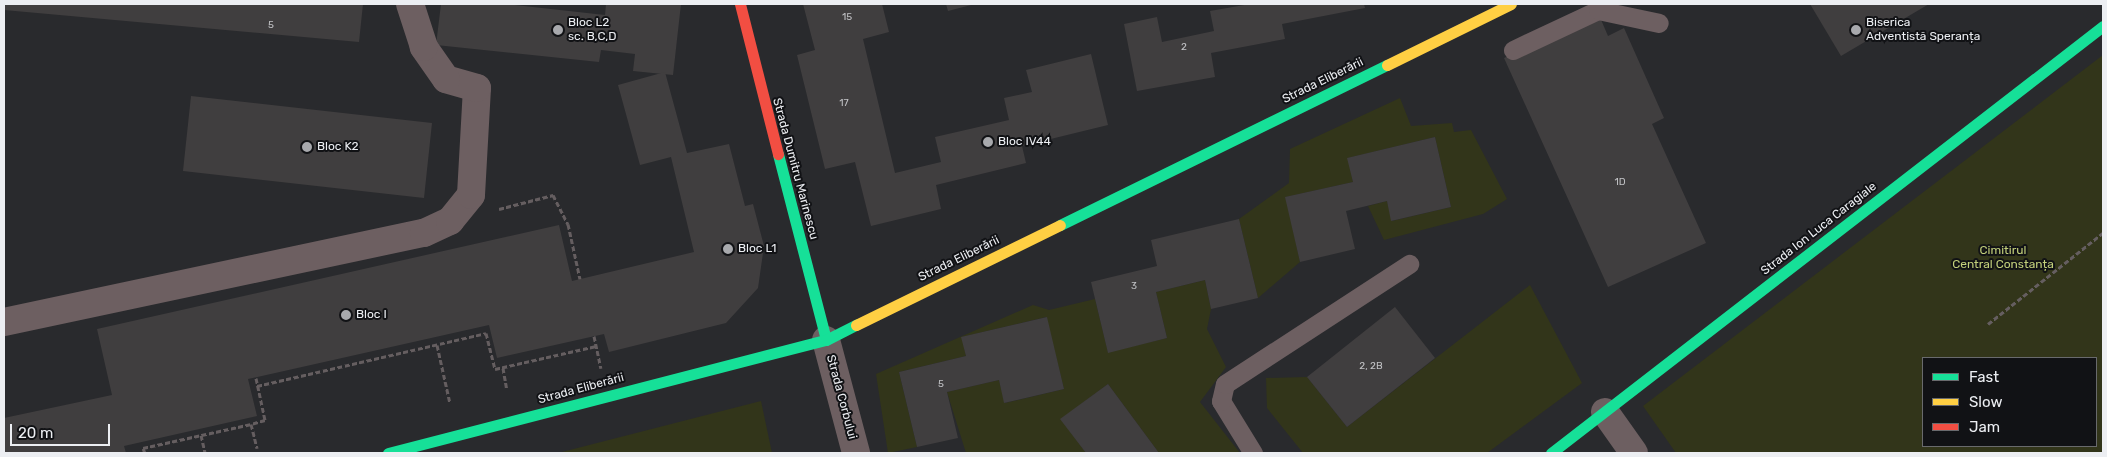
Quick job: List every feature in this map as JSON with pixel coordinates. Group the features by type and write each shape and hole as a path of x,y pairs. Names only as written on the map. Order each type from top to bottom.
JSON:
{"street":[{"path":"4,322 424,233 450,221 471,195 477,88 446,78 424,47 410,4"},
{"name":"Strada Dumitru Marinescu","path":"740,4 826,340"},
{"name":"Strada Eliberării","path":"388,453 826,340 1511,4"},
{"name":"Strada Ion Luca Caragiale","path":"1551,453 2103,26"},
{"name":"Strada Corbului","path":"826,340 856,453"},
{"path":"1605,412 1634,453"}],"lane":[{"path":"1513,50 1598,10 1659,23"},
{"path":"1253,453 1220,401 1225,384 1409,264"}],"path":[{"path":"450,221 554,195 568,224 580,279"},
{"path":"1988,324 2103,233"},
{"path":"258,386 486,333 495,370 596,346"},
{"path":"594,336 601,368"},
{"path":"437,345 450,403"},
{"path":"502,368 507,390"},
{"path":"145,453 143,448 265,420 256,378"},
{"path":"251,424 257,448"},
{"path":"201,435 206,453"}],"green space":[{"name":"Cimitirul Central Constanța","path":"2103,55 2103,453 1676,453 1643,406"},
{"path":"1400,98 1411,126 1452,123 1454,132 1471,130 1507,199 1483,214 1384,240 1368,206 1387,201 1392,221 1451,207 1435,137 1348,158 1353,182 1286,197 1300,262 1258,298 1239,219 1289,183 1290,149"},
{"path":"1205,280 1211,309 1207,329 1226,367 1200,402 1240,453 1159,453 1108,384 1061,419 1086,453 966,453 947,392 999,380 1005,403 1064,389 1046,317 962,337 966,356 899,372 917,447 888,453 876,374 1033,305 1049,310 1095,299 1108,352 1167,338 1156,292"},
{"path":"1530,285 1582,383 1487,453 1303,453 1267,408 1266,378 1307,377 1347,427"},
{"path":"761,401 772,453 558,453"}],"building":[{"path":"4,4 363,4 359,42 4,10"},
{"name":"Bloc L2 sc. B,C,D","path":"441,4 505,4 605,15 606,4 681,4 673,75 633,71 635,54 601,50 599,62 436,45"},
{"path":"803,4 882,4 889,32 863,39 895,173 941,162 935,137 1009,120 1004,98 1032,92 1026,70 1091,54 1108,125 1022,146 1026,163 936,185 941,209 871,226 855,162 825,169 797,55 815,50"},
{"path":"946,4 975,4 948,11"},
{"path":"1250,4 1364,4 1365,8 1282,24 1285,39 1211,53 1215,77 1137,91 1124,24 1157,17 1162,42 1214,31 1210,11"},
{"name":"Biserica Adventistă Speranța","path":"1810,4 1929,4 1841,56"},
{"path":"1599,15 1608,36 1624,28 1664,118 1652,124 1706,243 1608,287 1504,58"},
{"path":"665,72 687,153 729,144 745,206 753,204 764,246 758,288 726,323 609,352 604,334 497,358 489,325 248,379 257,416 124,446 126,453 4,453 4,418 112,395 97,329 559,225 572,281 694,252 671,157 640,165 618,85"},
{"name":"Bloc K2","path":"191,96 432,123 424,198 183,171"},
{"path":"1435,137 1451,207 1391,221 1387,201 1346,211 1355,249 1300,262 1285,197 1353,182 1347,158"},
{"path":"1239,219 1258,298 1211,309 1205,280 1156,292 1167,338 1108,353 1091,282 1157,266 1151,240"},
{"path":"1395,307 1435,358 1347,427 1307,377"},
{"path":"1047,317 1064,389 1004,403 999,380 947,392 958,438 917,447 899,372 966,356 961,337"},
{"path":"1108,384 1159,453 1086,453 1060,419"}],"traffic: fast":[{"path":"1551,453 2103,26"},
{"path":"1060,225 1387,65"},
{"path":"778,154 826,340"},
{"path":"388,453 826,340 856,325"}],"traffic: slow":[{"path":"1387,65 1511,4"},
{"path":"856,325 1060,225"}],"traffic: jam":[{"path":"740,4 778,154"}],"place":[{"name":"Bloc L2 sc. B,C,D","path":"558,30"},
{"name":"Biserica Adventistă Speranța","path":"1856,30"},
{"name":"Bloc IV44","path":"988,142"},
{"name":"Bloc K2","path":"307,147"},
{"name":"Bloc L1","path":"728,249"},
{"name":"Bloc I","path":"346,315"}]}
